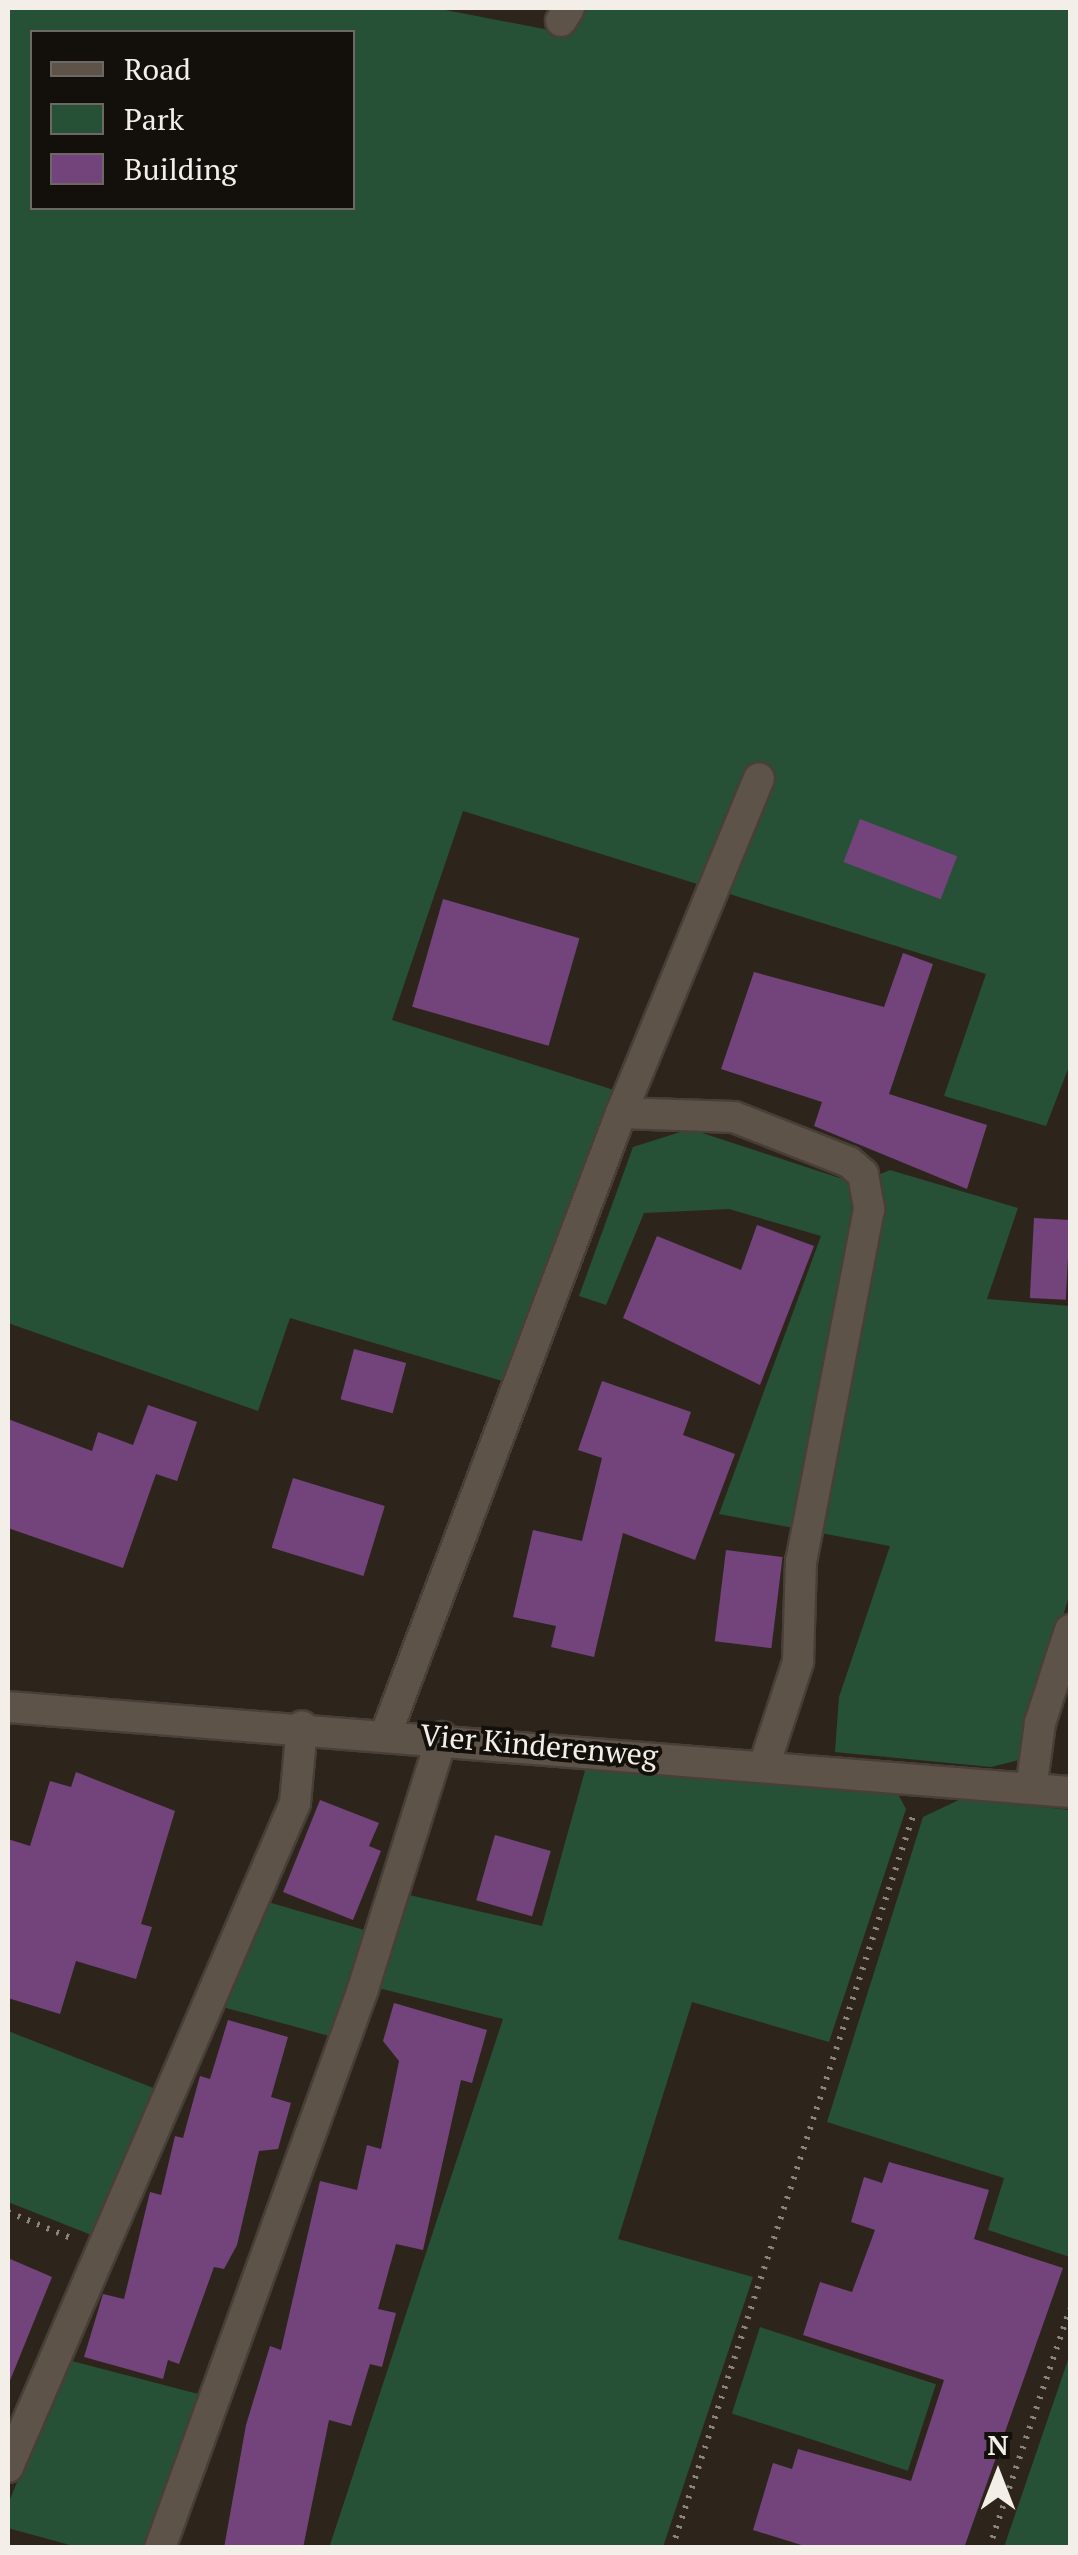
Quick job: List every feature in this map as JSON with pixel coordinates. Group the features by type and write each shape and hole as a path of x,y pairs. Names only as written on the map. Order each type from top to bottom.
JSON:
{"street":[{"path":"387,1730 621,1112 759,778"},
{"path":"621,1112 734,1118 779,1131 849,1162 867,1194 869,1236 801,1562 798,1662 764,1766"},
{"path":"1031,1788 1070,1630"},
{"name":"Vier Kinderenweg","path":"8,1707 387,1730 1070,1792"},
{"path":"8,2468 295,1803 302,1726"},
{"path":"160,2548 389,1915 442,1737"}],"path":[{"path":"672,2548 906,1852 921,1780"},
{"path":"8,2212 100,2249"},
{"path":"989,2548 1070,2309"}],"green space":[{"path":"8,8 435,8 565,33 580,8 1070,8 1070,1064 1046,1126 944,1096 986,974 463,811 392,1020 614,1090 509,1383 290,1318 258,1411 8,1323"},
{"path":"690,1129 858,1184 890,1170 1018,1208 987,1299 1070,1306 1070,1593 1019,1760 991,1767 835,1752 839,1697 890,1546 719,1514 821,1236 729,1209 644,1213 606,1305 579,1296 633,1147"},
{"path":"586,1767 898,1794 906,1809 829,2042 692,2002 618,2239 753,2277 663,2547 329,2548 503,2019 374,1987 405,1894 542,1926"},
{"path":"963,1798 1070,1810 1070,2257 988,2230 1004,2178 827,2122 923,1817"},
{"path":"261,1900 371,1932 333,2037 215,2005"},
{"path":"8,2031 156,2089 94,2236 8,2202"},
{"path":"760,2327 936,2384 908,2471 732,2414"},
{"path":"1070,2354 1070,2547 1004,2547"},
{"path":"68,2360 206,2396 149,2547 77,2547 8,2528 8,2504"}],"building":[{"path":"860,819 957,856 941,899 844,862"},
{"path":"443,899 579,938 549,1046 412,1007"},
{"path":"903,953 933,964 889,1094 987,1125 967,1189 814,1126 822,1102 721,1069 754,972 884,1007"},
{"path":"1034,1218 1070,1220 1066,1300 1030,1298"},
{"path":"757,1225 814,1246 760,1385 623,1318 657,1236 741,1270"},
{"path":"354,1349 406,1363 393,1413 341,1399"},
{"path":"602,1381 691,1412 683,1435 735,1454 695,1560 623,1533 594,1657 551,1647 556,1626 513,1617 533,1530 582,1541 602,1458 578,1450"},
{"path":"148,1405 197,1422 177,1481 156,1474 123,1568 8,1528 8,1419 92,1451 98,1432 133,1445"},
{"path":"293,1478 385,1506 363,1576 272,1548"},
{"path":"726,1550 783,1557 771,1648 715,1641"},
{"path":"76,1772 175,1811 141,1924 152,1927 136,1979 76,1961 60,2014 8,1998 8,1839 30,1846 50,1781 71,1787"},
{"path":"320,1800 379,1823 369,1846 381,1851 353,1920 283,1892"},
{"path":"495,1835 551,1851 532,1916 476,1900"},
{"path":"394,2003 487,2030 472,2083 461,2080 423,2250 396,2244 378,2309 396,2313 382,2367 370,2364 351,2426 329,2420 303,2548 224,2548 246,2425 270,2346 281,2350 320,2181 357,2190 367,2145 381,2149 399,2061 383,2041"},
{"path":"228,2020 288,2037 271,2097 291,2103 278,2149 259,2151 237,2245 224,2269 214,2267 179,2364 168,2360 163,2379 84,2357 103,2294 124,2299 150,2192 161,2195 175,2136 183,2138 200,2076 210,2079"},
{"path":"889,2162 989,2190 974,2239 1063,2268 964,2548 811,2548 753,2530 773,2463 792,2469 798,2449 911,2481 944,2380 803,2335 820,2282 852,2292 875,2230 851,2222 864,2177 882,2183"},
{"path":"8,2258 52,2277 9,2383 8,2383"}]}
